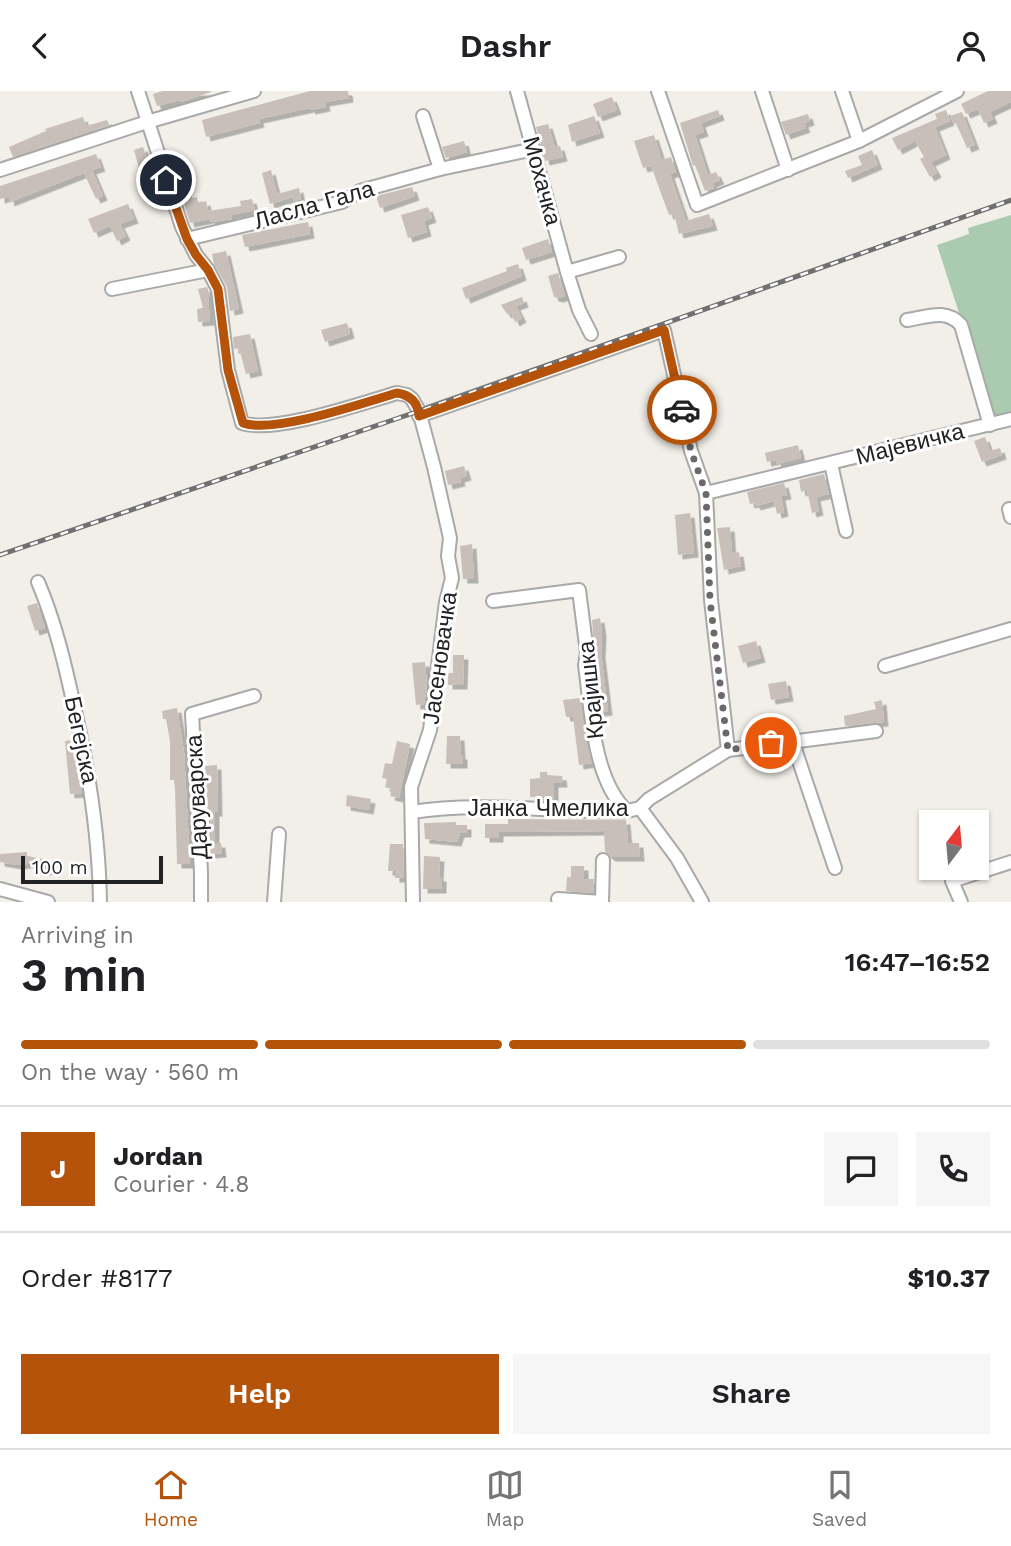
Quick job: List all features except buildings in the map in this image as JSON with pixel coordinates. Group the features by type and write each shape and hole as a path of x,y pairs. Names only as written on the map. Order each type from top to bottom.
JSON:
{"street":[{"path":"138,91 187,239 218,289 228,370 243,423 253,427 309,418 397,393 412,399 419,416 664,330 691,451 706,493 710,600 728,750"},
{"path":"0,170 147,122 254,91"},
{"name":"Мохачка","path":"517,91 567,272 579,310 591,334"},
{"path":"658,91 697,205 859,141 956,91"},
{"path":"762,91 788,170"},
{"path":"842,91 859,141"},
{"path":"423,116 440,169"},
{"name":"Ласла Гала","path":"187,239 342,202 360,191 440,169 534,149"},
{"path":"567,272 619,257"},
{"path":"112,289 208,270"},
{"name":"Мајевичка","path":"907,320 946,314 954,317 961,325 990,425"},
{"name":"Јасеновачка","path":"413,902 411,787 430,730 446,603 452,578 448,556 450,538 419,416"},
{"name":"Мајевичка","path":"706,493 1011,419"},
{"name":"Мајевичка","path":"831,464 846,531"},
{"name":"Бегејска","path":"38,582 48,604 65,663 93,794 100,902"},
{"name":"Крајишка","path":"493,601 550,588 579,590 587,653 585,665 599,758 617,802 634,810 677,858 702,902"},
{"path":"886,666 1011,629"},
{"name":"Даруварска","path":"201,902 192,714 254,696"},
{"name":"Јанка Чмелика","path":"412,812 474,807 634,810 728,750 876,730"},
{"path":"792,740 835,868"},
{"path":"274,902 279,834"},
{"path":"558,899 602,902 603,860"},
{"path":"961,902 952,881 1011,862"},
{"path":"0,889 48,902"}],"green space":[{"path":"1011,215 1011,412 993,418 937,245 969,234 968,228"}],"railway":[{"path":"0,555 419,411 1011,200"}],"way so far":[{"path":"682,410 691,451 706,493 710,600 728,750 771,743"}],"route":[{"path":"166,180 187,239 218,289 228,370 243,423 253,427 309,418 397,393 412,399 419,416 664,330 682,410"}]}
